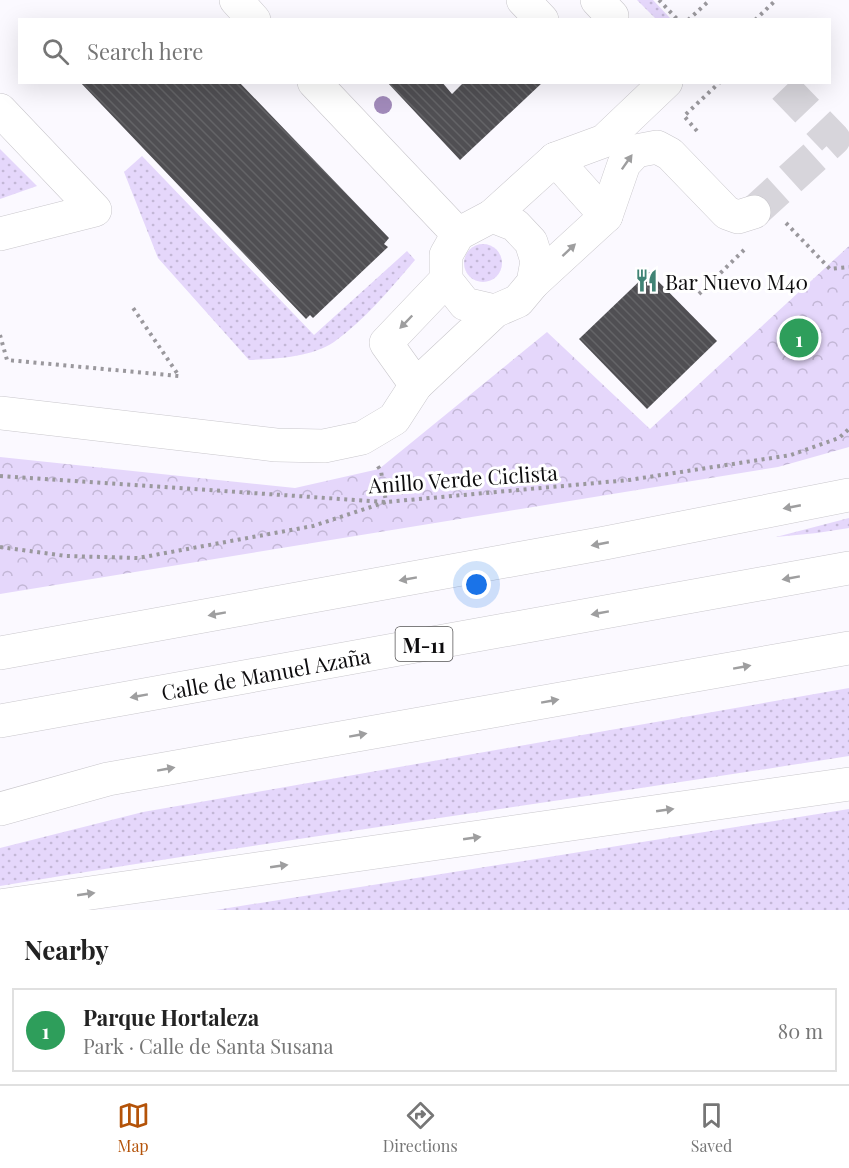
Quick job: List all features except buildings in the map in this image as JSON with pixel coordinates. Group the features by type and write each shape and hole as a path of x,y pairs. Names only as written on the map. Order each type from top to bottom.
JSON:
{"main road":[{"path":"236,0 252,18"},
{"path":"524,0 540,18"},
{"path":"597,0 612,16 610,18"},
{"path":"316,84 458,234"},
{"path":"495,312 465,304 446,280 446,255 458,234 492,216 555,159 604,141 664,84"},
{"path":"0,110 95,210 0,234"},
{"path":"0,413 276,445 324,446 362,438 394,418 416,386 495,312 518,301 533,284 606,216 624,164 636,151 657,147 670,154 727,213 738,217 754,212"},
{"path":"555,159 606,216"},
{"path":"492,216 515,225 531,242 537,261 533,284"},
{"path":"416,386 386,343 446,280"},
{"path":"0,653 605,543 849,495"},
{"name":"Calle de Manuel Azaña","path":"0,722 849,567"},
{"path":"0,809 108,779 849,648"},
{"path":"0,786 108,779"},
{"path":"10,906 849,784"}],"path":[{"path":"659,0 676,18"},
{"path":"690,18 710,0"},
{"path":"757,18 776,0"},
{"path":"699,294 747,247"},
{"path":"0,359 179,376 131,305"},
{"path":"0,335 7,360"},
{"name":"Anillo Verde Ciclista","path":"0,476 386,502 629,480 791,455 839,438 849,429"},
{"path":"0,547 66,556 138,558 313,526 386,502"}],"green space":[{"path":"637,0 653,0 670,18 655,18"},
{"path":"0,149 37,186 0,199"},
{"path":"142,156 314,335 407,251 415,260 367,314 334,342 305,354 249,360 158,258 124,172"},
{"path":"483,244 497,249 502,263 497,277 483,282 469,277 464,263 469,249"},
{"path":"849,246 849,447 778,467 0,594 0,457 295,488 379,469 547,332 650,429"},
{"path":"849,518 849,528 776,537"},
{"path":"849,688 849,756 0,886 0,848 143,812"},
{"path":"849,809 849,910 216,910"}],"tunnel":[{"path":"754,212 834,139 781,84"}],"place":[{"name":"Bar Nuevo M40","path":"647,281"},
{"name":"Parque Hortaleza","path":"799,338"}]}
